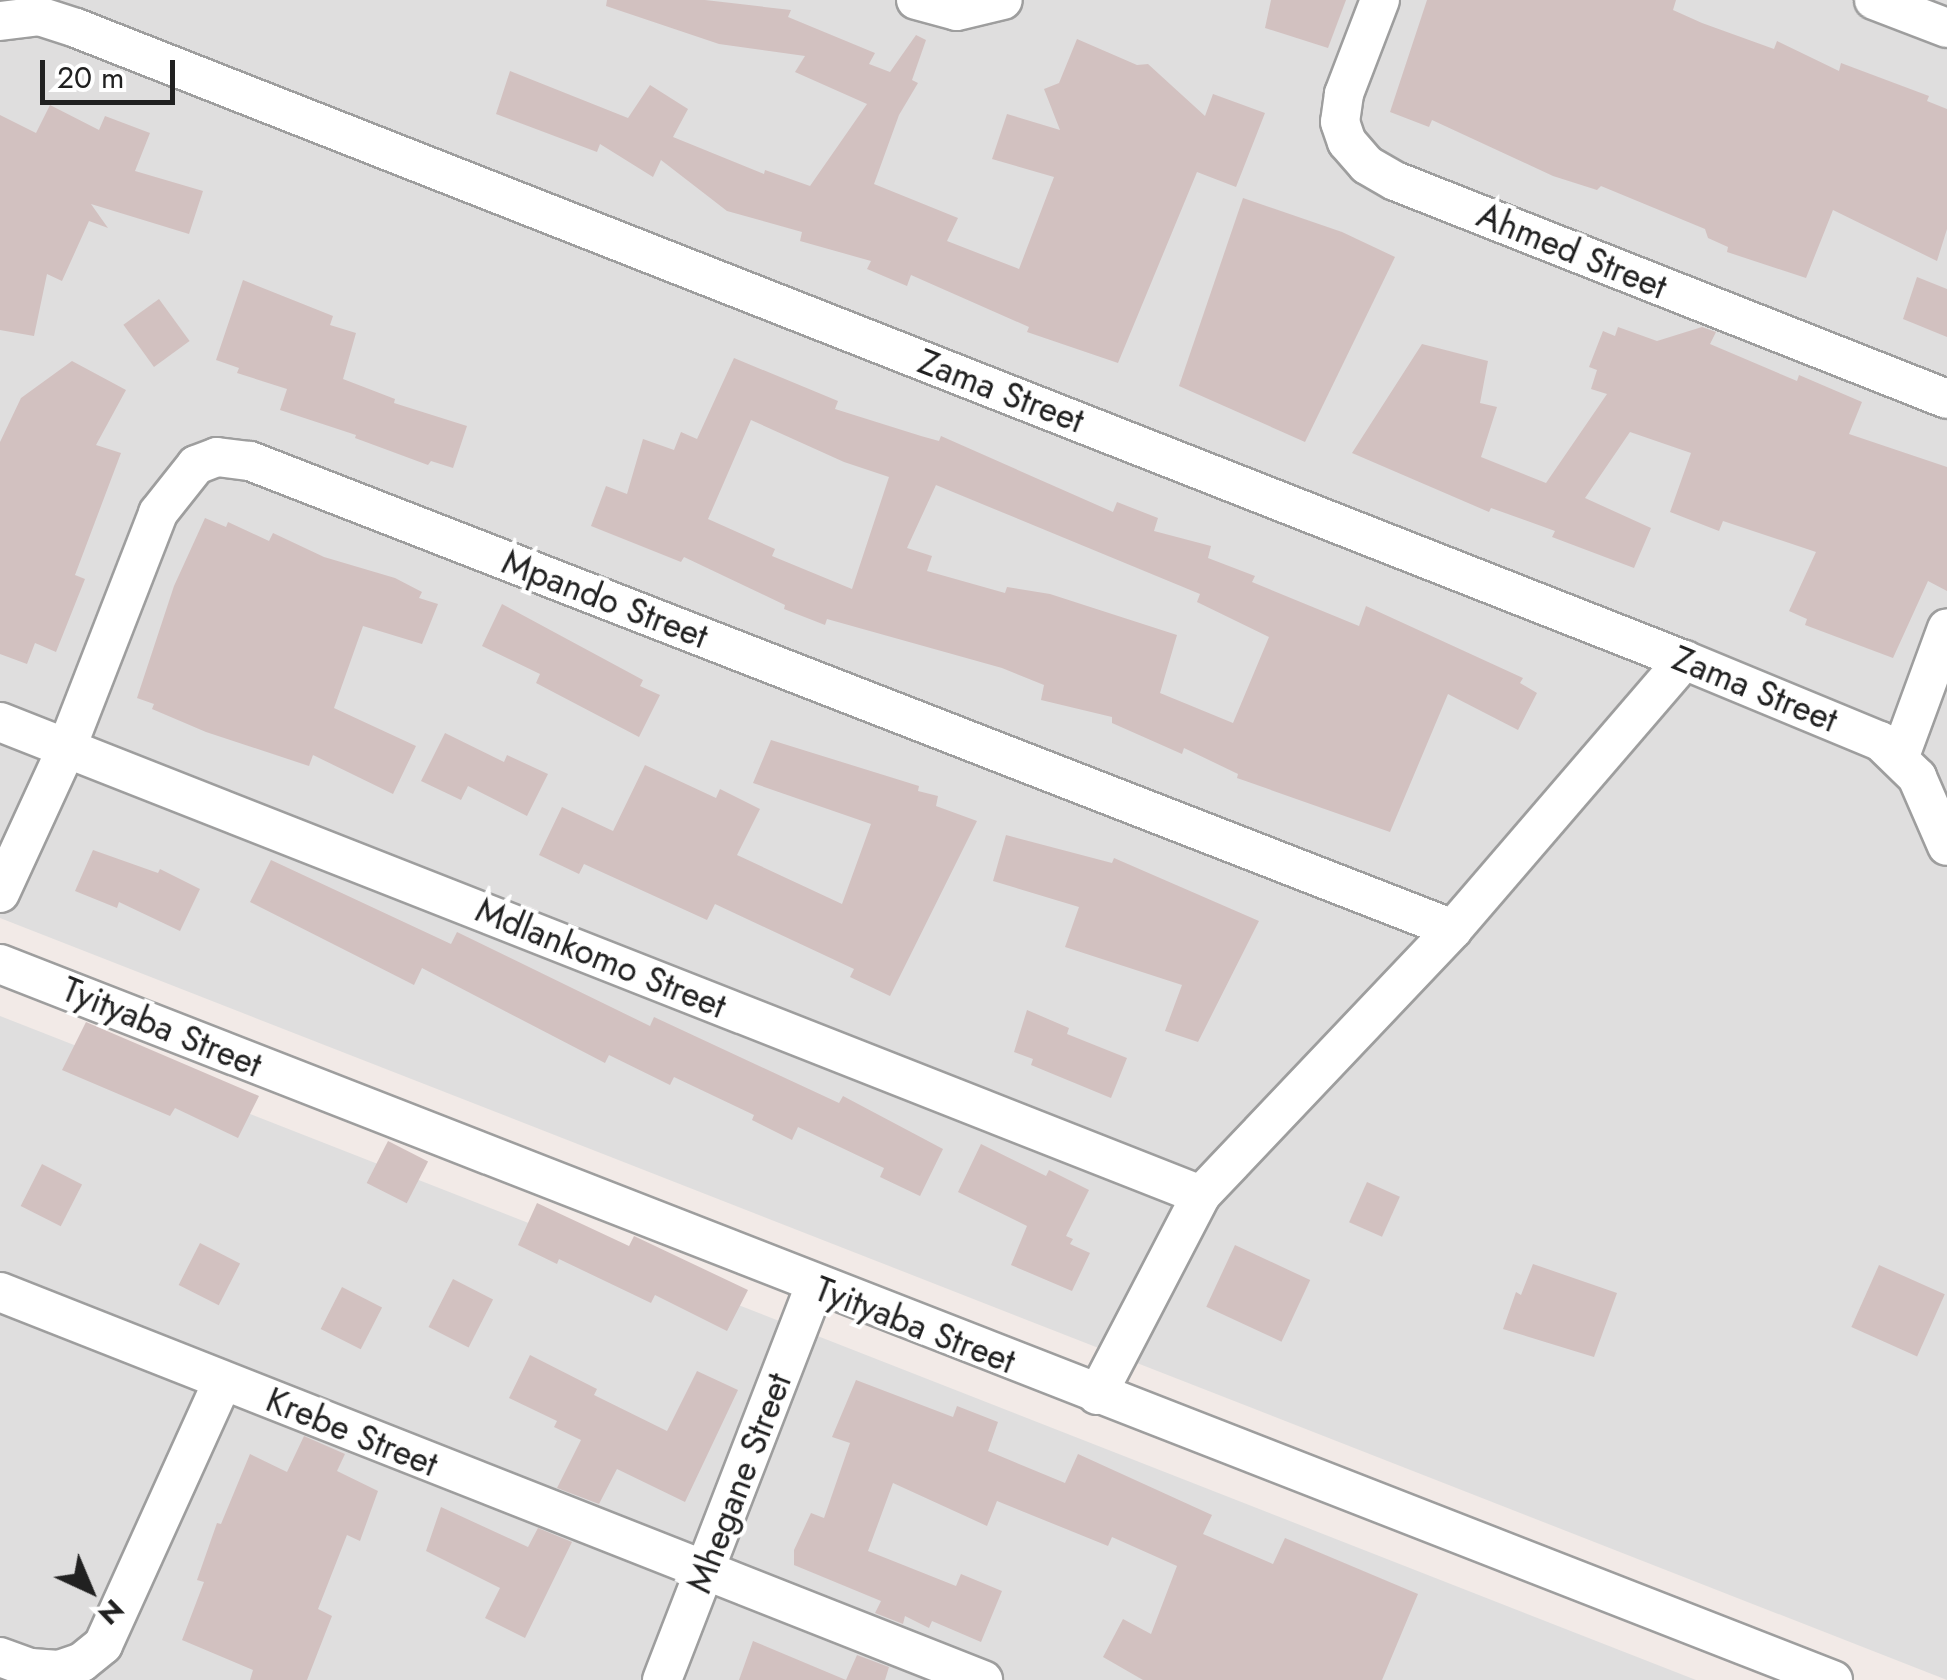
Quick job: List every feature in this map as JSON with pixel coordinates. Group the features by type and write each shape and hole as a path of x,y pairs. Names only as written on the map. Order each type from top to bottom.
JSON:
{"street":[{"path":"916,0 957,11 1003,0"},
{"name":"Ahmed Street","path":"1380,0 1344,94 1340,122 1347,142 1367,165 1395,181 1947,399"},
{"path":"1874,0 1947,28"},
{"name":"Zama Street","path":"11,12 76,28 1684,660 1880,741 1900,756 1916,777 1947,846"},
{"name":"Mpando Street","path":"0,893 67,748 158,513 196,465 218,456 250,462 1454,929"},
{"path":"1900,756 1947,628"},
{"path":"1097,1395 1201,1195 1454,929 1684,660"},
{"name":"Mdlankomo Street","path":"0,722 1201,1195"},
{"name":"Tyityaba Street","path":"0,964 815,1286 1833,1680"},
{"name":"Mhegane Street","path":"662,1680 815,1286"},
{"name":"Krebe Street","path":"0,1292 704,1573 984,1680"},
{"path":"0,1657 31,1668 59,1670 82,1662 102,1645 223,1381"}],"shaded area":[{"path":"0,0 1947,0 1947,1680 0,918"},
{"path":"0,1016 1696,1680 0,1680"}],"building":[{"path":"607,0 705,0 791,10 788,17 875,53 869,64 890,72 916,35 926,40 912,80 918,83 899,115 874,184 958,218 947,241 1019,269 1054,177 992,159 1007,114 1060,130 1044,89 1059,83 1077,39 1137,65 1148,64 1205,116 1213,94 1265,113 1236,187 1197,172 1118,363 1027,332 1029,327 911,275 907,286 867,269 871,261 800,241 802,232 727,211 661,160 653,177 600,144 597,152 496,114 510,71 628,118 650,85 688,109 673,137 764,174 765,170 810,186 867,104 795,72 805,56 719,44 606,6"},
{"path":"1271,0 1346,0 1328,48 1265,28"},
{"path":"1427,0 1676,0 1673,10 1702,23 1774,49 1777,41 1839,71 1841,63 1929,96 1927,101 1947,109 1947,229 1937,261 1833,210 1806,278 1727,252 1728,247 1708,238 1705,229 1601,186 1597,190 1553,176 1432,120 1429,127 1390,112"},
{"path":"50,105 99,130 105,116 150,133 135,171 203,191 189,234 91,204 108,228 89,221 62,281 47,274 34,336 0,330 0,115 36,133"},
{"path":"1243,198 1342,232 1395,257 1305,442 1179,386"},
{"path":"1917,277 1947,289 1947,337 1903,319"},
{"path":"243,280 333,316 330,325 356,333 343,379 395,399 394,403 467,426 453,468 431,461 428,465 355,438 356,435 280,410 287,389 237,373 239,368 216,360"},
{"path":"159,299 190,341 154,367 123,325"},
{"path":"1618,327 1657,341 1702,327 1716,332 1710,344 1797,381 1799,375 1862,402 1849,434 1947,467 1947,591 1928,581 1893,658 1805,625 1807,619 1789,611 1816,552 1723,521 1719,531 1670,512 1691,453 1630,432 1585,498 1651,528 1634,568 1552,537 1555,531 1491,508 1489,512 1352,453 1422,344 1488,361 1480,403 1497,407 1481,457 1546,483 1607,394 1591,389 1597,370 1589,367 1603,331 1615,336"},
{"path":"734,358 838,401 835,409 939,441 941,436 1113,512 1117,502 1158,518 1154,531 1211,546 1208,558 1255,576 1252,582 1359,626 1366,606 1523,678 1520,683 1537,693 1518,730 1448,694 1390,832 1237,778 1238,774 1184,748 1182,754 1112,723 1112,717 1041,700 1044,685 1002,668 827,619 825,625 784,609 785,605 684,557 681,562 591,526 606,486 627,494 643,439 674,450 681,432 697,439","holes":["751,420 844,462 889,477 852,589 772,556 775,549 708,519","936,485 1200,594 1197,602 1269,637 1233,723 1160,693 1177,635 1050,594 1007,587 1005,593 927,571 932,556 907,548"]},
{"path":"72,361 126,390 96,445 121,453 75,575 85,579 56,652 35,643 27,664 0,654 0,442 21,398"},
{"path":"205,518 226,527 228,522 269,541 273,533 324,557 395,578 422,592 419,598 438,604 422,644 363,626 334,708 416,746 393,794 313,755 309,766 206,732 152,709 154,704 137,698 174,586"},
{"path":"502,604 643,680 640,686 660,695 639,737 536,683 540,674 482,646"},
{"path":"445,733 504,762 507,755 548,774 527,816 468,786 461,800 421,781"},
{"path":"771,740 919,786 918,791 938,796 936,806 977,821 890,996 850,977 854,969 715,904 707,920 584,864 579,874 539,855 562,807 613,831 645,765 716,798 720,789 760,809 737,855 842,904 871,824 753,783"},
{"path":"1006,835 1112,863 1114,858 1259,921 1198,1042 1165,1031 1182,985 1065,947 1079,907 993,881"},
{"path":"93,850 158,873 160,869 200,889 180,931 119,902 117,908 75,891"},
{"path":"271,860 451,944 457,932 650,1026 654,1017 839,1103 843,1096 943,1149 920,1196 880,1177 884,1168 798,1127 792,1140 752,1120 754,1115 674,1077 670,1085 609,1055 605,1063 422,968 414,985 250,902"},
{"path":"1027,1010 1069,1028 1067,1034 1127,1058 1111,1098 1031,1065 1033,1059 1014,1052"},
{"path":"86,1022 259,1096 238,1138 175,1108 170,1116 62,1070"},
{"path":"388,1141 428,1161 407,1203 367,1183"},
{"path":"981,1144 1046,1176 1049,1170 1089,1190 1066,1236 1073,1239 1070,1244 1090,1253 1072,1291 1011,1265 1027,1226 958,1192"},
{"path":"42,1164 82,1184 61,1226 21,1206"},
{"path":"1367,1182 1400,1197 1382,1237 1349,1222"},
{"path":"537,1203 629,1246 634,1236 748,1290 727,1331 655,1295 651,1303 559,1259 557,1264 518,1245"},
{"path":"200,1243 240,1263 219,1305 179,1285"},
{"path":"1235,1245 1310,1280 1281,1342 1206,1307"},
{"path":"1533,1264 1617,1293 1594,1357 1503,1329 1516,1292 1521,1295"},
{"path":"1879,1265 1945,1294 1917,1356 1851,1327"},
{"path":"453,1279 493,1299 469,1348 428,1327"},
{"path":"342,1287 382,1307 361,1349 321,1329"},
{"path":"530,1355 597,1389 594,1395 667,1431 697,1371 738,1390 685,1502 617,1469 599,1504 557,1488 581,1440 554,1427 557,1421 509,1398"},
{"path":"856,1380 953,1417 957,1406 998,1422 988,1451 1065,1483 1078,1454 1212,1515 1203,1534 1273,1564 1285,1538 1418,1594 1382,1680 1143,1680 1103,1657 1123,1619 1151,1634 1177,1566 1112,1537 1108,1546 997,1501 987,1526 893,1483 868,1551 956,1586 961,1574 1002,1591 981,1642 932,1621 929,1628 905,1616 903,1624 875,1613 881,1601 794,1565 794,1550 811,1513 824,1518 850,1443 832,1437"},
{"path":"304,1436 345,1454 337,1471 378,1491 360,1541 347,1535 318,1609 332,1616 307,1680 250,1680 253,1670 182,1640 204,1582 197,1580 217,1523 221,1524 250,1454 287,1472"},
{"path":"441,1507 528,1547 538,1528 572,1542 525,1638 485,1618 500,1588 426,1551"},
{"path":"753,1641 846,1680 739,1680"},
{"path":"857,1655 889,1667 885,1680 846,1680"}]}
